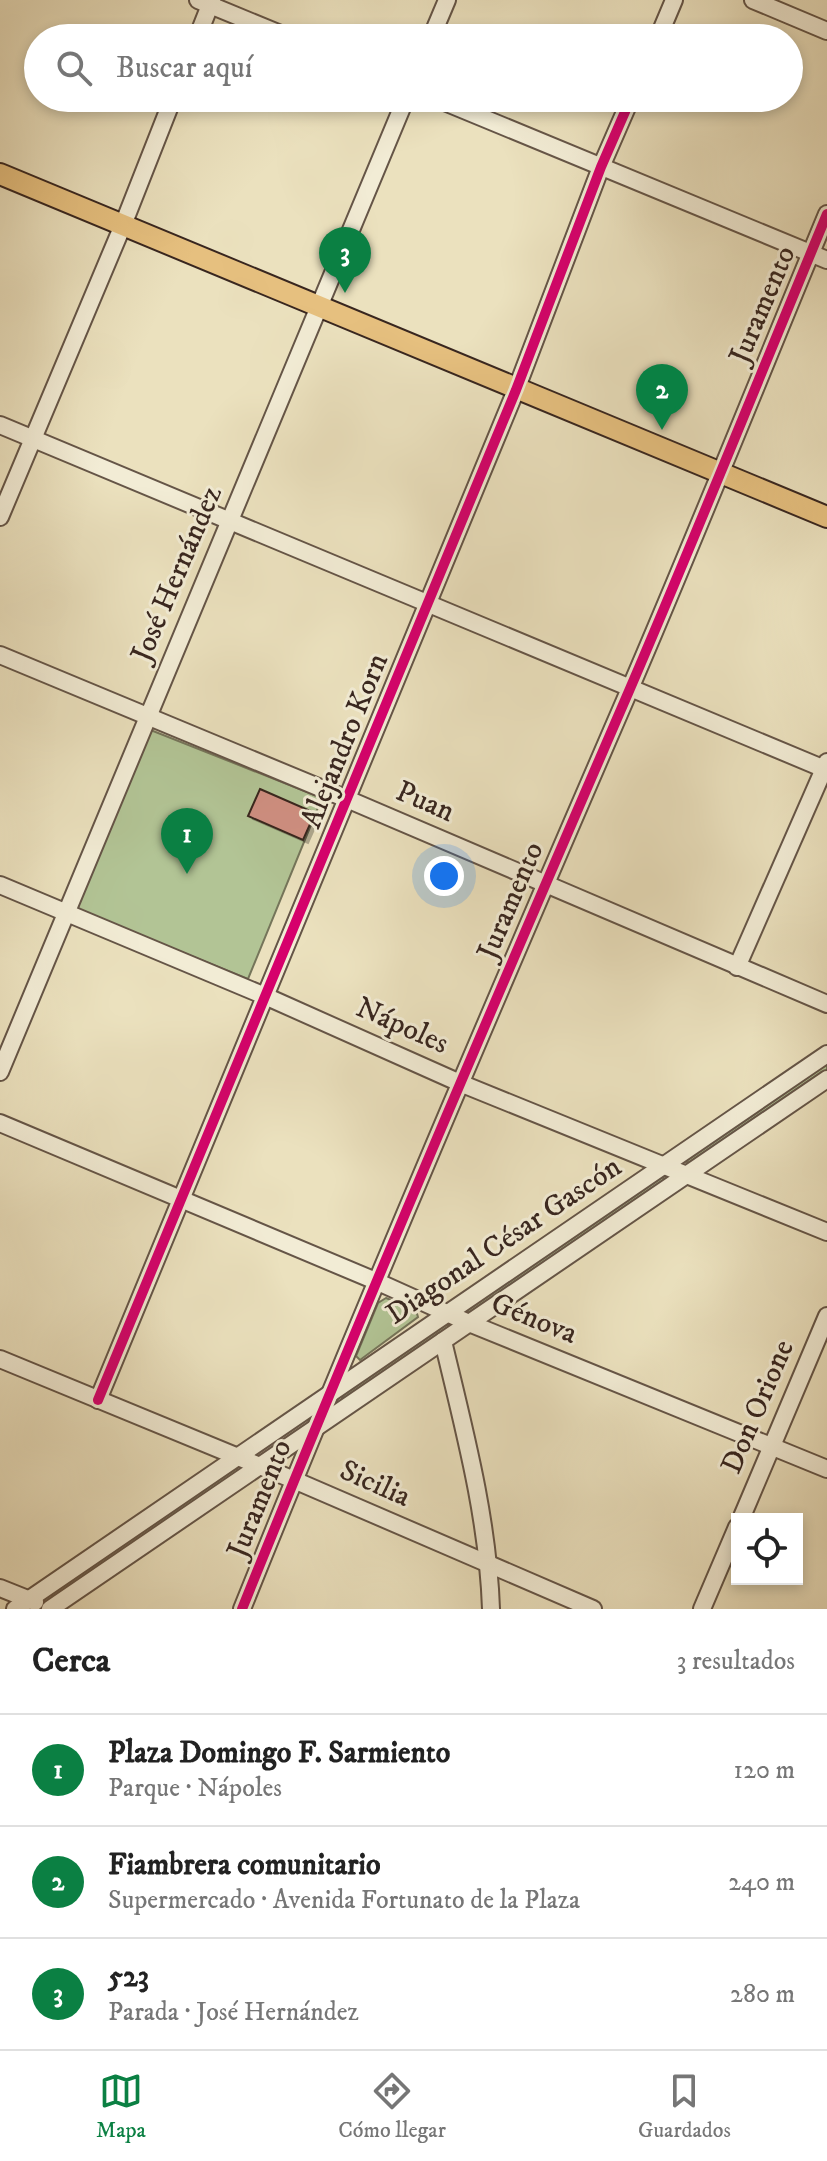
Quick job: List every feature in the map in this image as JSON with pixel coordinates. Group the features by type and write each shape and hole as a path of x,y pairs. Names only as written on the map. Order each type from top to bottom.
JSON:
{"main road":[{"path":"0,174 827,517"}],"street":[{"path":"437,24 447,0"},
{"path":"664,24 674,0"},
{"path":"753,0 827,31"},
{"path":"201,24 207,2 258,24"},
{"path":"0,517 167,112"},
{"name":"José Hernández","path":"0,1072 400,112"},
{"path":"469,112 827,260"},
{"name":"Alejandro Korn","path":"98,1400 516,390 625,112"},
{"name":"Juramento","path":"242,1609 329,1394 630,688 827,214"},
{"path":"0,425 826,767 737,967"},
{"name":"Puan","path":"0,655 827,1004"},
{"name":"Nápoles","path":"0,885 265,996 460,1083 827,1232"},
{"name":"Diagonal César Gascón","path":"21,1604 827,1054"},
{"name":"Diagonal César Gascón","path":"50,1609 827,1079"},
{"name":"Génova","path":"0,1123 447,1314 827,1469"},
{"name":"Don Orione","path":"744,1513 827,1316"},
{"path":"443,1341 479,1496 489,1565 491,1609"},
{"name":"Sicilia","path":"0,1359 294,1480 593,1609"},
{"path":"702,1609 731,1541"},
{"path":"0,1588 21,1604 50,1609"}],"green space":[{"path":"143,727 322,798 248,979 70,907"},
{"path":"827,1061 827,1072 692,1164 682,1160"},
{"path":"658,1176 669,1180 472,1314 462,1309"},
{"path":"386,1298 416,1310 418,1317 360,1360 356,1356 378,1303"},
{"path":"442,1323 453,1327 340,1404 346,1388"},
{"path":"231,1467 242,1471 54,1599 49,1591"}],"building":[{"path":"260,789 315,813 303,840 248,816"}],"cycle path":[{"path":"98,1400 516,390 625,112"},
{"path":"242,1609 384,1264 654,632 827,214"}],"place":[{"name":"523","path":"345,293"},
{"name":"Fiambrera comunitario","path":"662,430"},
{"name":"Plaza Domingo F. Sarmiento","path":"187,874"}]}
